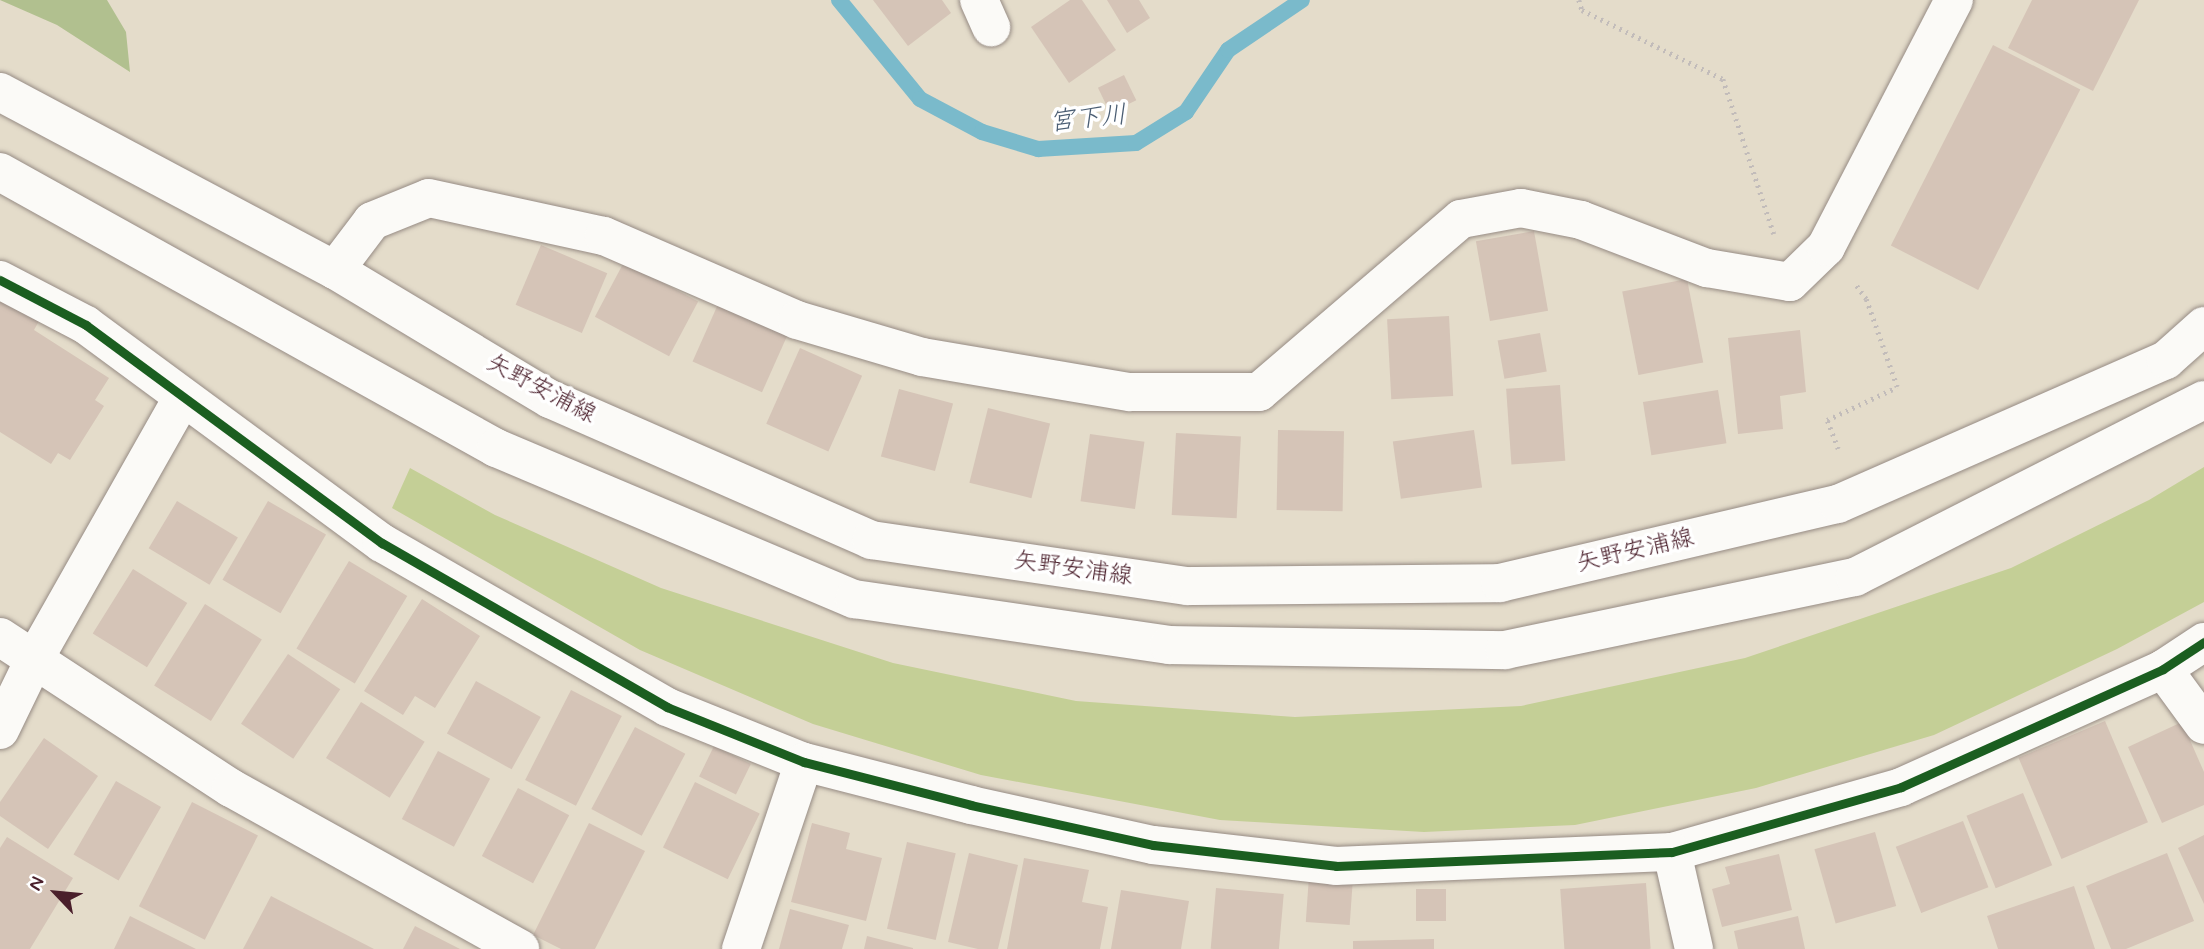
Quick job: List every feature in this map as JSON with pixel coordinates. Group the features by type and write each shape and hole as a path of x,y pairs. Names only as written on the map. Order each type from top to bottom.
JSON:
{"street":[{"path":"335,271 372,221 429,198 604,236 797,320 922,357 1129,392 1259,392 1461,219 1521,208 1581,220 1707,268 1790,282 1826,247 1954,0"},
{"name":"矢野安浦線","path":"0,92 335,271 550,399 871,540 1186,586 1500,583 1838,504 2166,360 2204,326"},
{"path":"0,172 496,448 854,599 1169,645 1505,650 1855,577 2204,400"},
{"path":"0,280 86,325 382,543 667,707 804,762 971,805 1153,845 1336,866 1672,852 1901,787 2163,669 2204,642"},
{"path":"0,730 35,658 182,398"},
{"path":"0,637 232,788 520,949"},
{"path":"2163,669 2204,725"},
{"path":"741,949 804,762"},
{"path":"1672,852 1694,949"}],"path":[{"path":"1578,0 1581,10 1723,79 1790,282"},
{"path":"1838,449 1827,420 1897,387 1866,299"}],"green space":[{"path":"0,0 107,0 126,32 130,72 57,25"},
{"path":"2204,467 2204,602 2117,649 1934,735 1756,788 1575,825 1424,832 1220,820 981,775 813,724 640,650 392,508 410,468 495,515 661,588 893,663 1076,701 1295,717 1521,706 1745,658 2011,568 2149,500"}],"building":[{"path":"873,0 942,0 951,13 908,46"},
{"path":"1070,0 1082,0 1116,50 1069,83 1031,27"},
{"path":"1107,0 1139,0 1150,18 1127,33"},
{"path":"2032,0 2139,0 2093,91 2008,48"},
{"path":"1993,45 2080,89 1978,290 1891,245"},
{"path":"1124,75 1136,100 1110,113 1098,88"},
{"path":"1534,231 1548,311 1490,321 1476,241"},
{"path":"541,245 607,273 582,333 516,305"},
{"path":"624,262 698,301 669,356 595,317"},
{"path":"1687,279 1703,362 1638,375 1622,292"},
{"path":"0,296 39,321 34,330 109,378 95,400 104,406 70,460 58,453 51,464 0,432"},
{"path":"719,302 788,333 762,392 693,361"},
{"path":"1449,316 1453,396 1391,399 1387,319"},
{"path":"1800,330 1806,392 1780,396 1783,429 1738,434 1728,338"},
{"path":"1540,333 1547,371 1504,379 1498,340"},
{"path":"800,348 862,376 828,451 766,424"},
{"path":"1560,385 1565,461 1511,465 1506,389"},
{"path":"899,389 953,403 935,471 881,457"},
{"path":"1718,390 1726,443 1651,455 1643,402"},
{"path":"988,408 1050,423 1031,498 969,483"},
{"path":"1278,430 1344,431 1343,511 1277,510"},
{"path":"1474,430 1482,487 1401,499 1393,441"},
{"path":"1176,433 1241,436 1237,518 1172,515"},
{"path":"1090,434 1144,442 1135,509 1081,501"},
{"path":"177,501 238,538 210,585 149,548"},
{"path":"268,501 326,534 281,613 223,580"},
{"path":"349,561 407,596 355,683 296,648"},
{"path":"133,569 187,603 147,667 93,633"},
{"path":"422,599 480,636 435,708 415,696 403,715 364,691"},
{"path":"205,604 262,640 211,721 154,685"},
{"path":"288,654 340,689 293,759 241,724"},
{"path":"476,681 541,717 512,769 447,733"},
{"path":"571,690 622,716 576,806 525,780"},
{"path":"361,702 425,742 390,798 326,758"},
{"path":"2105,721 2148,822 2061,859 2018,758"},
{"path":"2182,722 2204,772 2204,805 2162,823 2128,747"},
{"path":"635,727 685,754 642,836 591,809"},
{"path":"44,738 98,776 48,849 0,816 0,802"},
{"path":"714,746 751,764 736,795 699,777"},
{"path":"438,751 490,779 454,847 402,819"},
{"path":"116,781 161,807 119,881 74,855"},
{"path":"695,782 760,814 728,879 663,848"},
{"path":"518,788 569,815 533,883 482,856"},
{"path":"2023,793 2052,865 1996,888 1966,816"},
{"path":"192,802 258,836 205,940 139,906"},
{"path":"1963,821 1988,887 1921,913 1896,847"},
{"path":"589,823 645,851 595,949 561,949 533,935"},
{"path":"812,823 850,833 846,849 882,858 866,921 791,902"},
{"path":"1875,832 1896,906 1836,923 1814,849"},
{"path":"2204,835 2204,904 2178,848"},
{"path":"7,837 73,878 30,949 0,949 0,848"},
{"path":"907,842 956,853 936,940 887,929"},
{"path":"969,853 1018,865 998,949 978,949 948,942"},
{"path":"2167,853 2194,921 2126,949 2111,949 2086,886"},
{"path":"1779,854 1792,910 1722,927 1712,889 1730,884 1725,867"},
{"path":"1024,858 1089,870 1082,902 1108,907 1100,949 1007,949"},
{"path":"1309,876 1353,879 1350,925 1306,922"},
{"path":"1646,883 1651,949 1564,949 1560,889"},
{"path":"2074,886 2095,949 1998,949 1987,916"},
{"path":"1216,888 1284,894 1279,949 1211,949"},
{"path":"1416,889 1446,889 1446,921 1416,921"},
{"path":"1121,890 1189,901 1181,949 1111,949"},
{"path":"271,896 374,949 243,949"},
{"path":"790,909 849,925 842,949 779,949"},
{"path":"130,916 196,949 114,949"},
{"path":"1798,916 1805,949 1738,949 1734,931"},
{"path":"415,926 460,949 403,949"},
{"path":"867,936 913,948 913,949 864,949"},
{"path":"1434,939 1434,949 1353,949 1353,941"}],"waterway":[{"name":"宮下川","path":"839,0 920,99 982,132 1038,149 1136,143 1186,112 1228,50 1302,0"}],"cycle path":[{"path":"0,280 86,325 382,543 667,707 804,762 971,805 1153,845 1336,866 1672,852 1901,787 2163,669 2204,642"}]}
